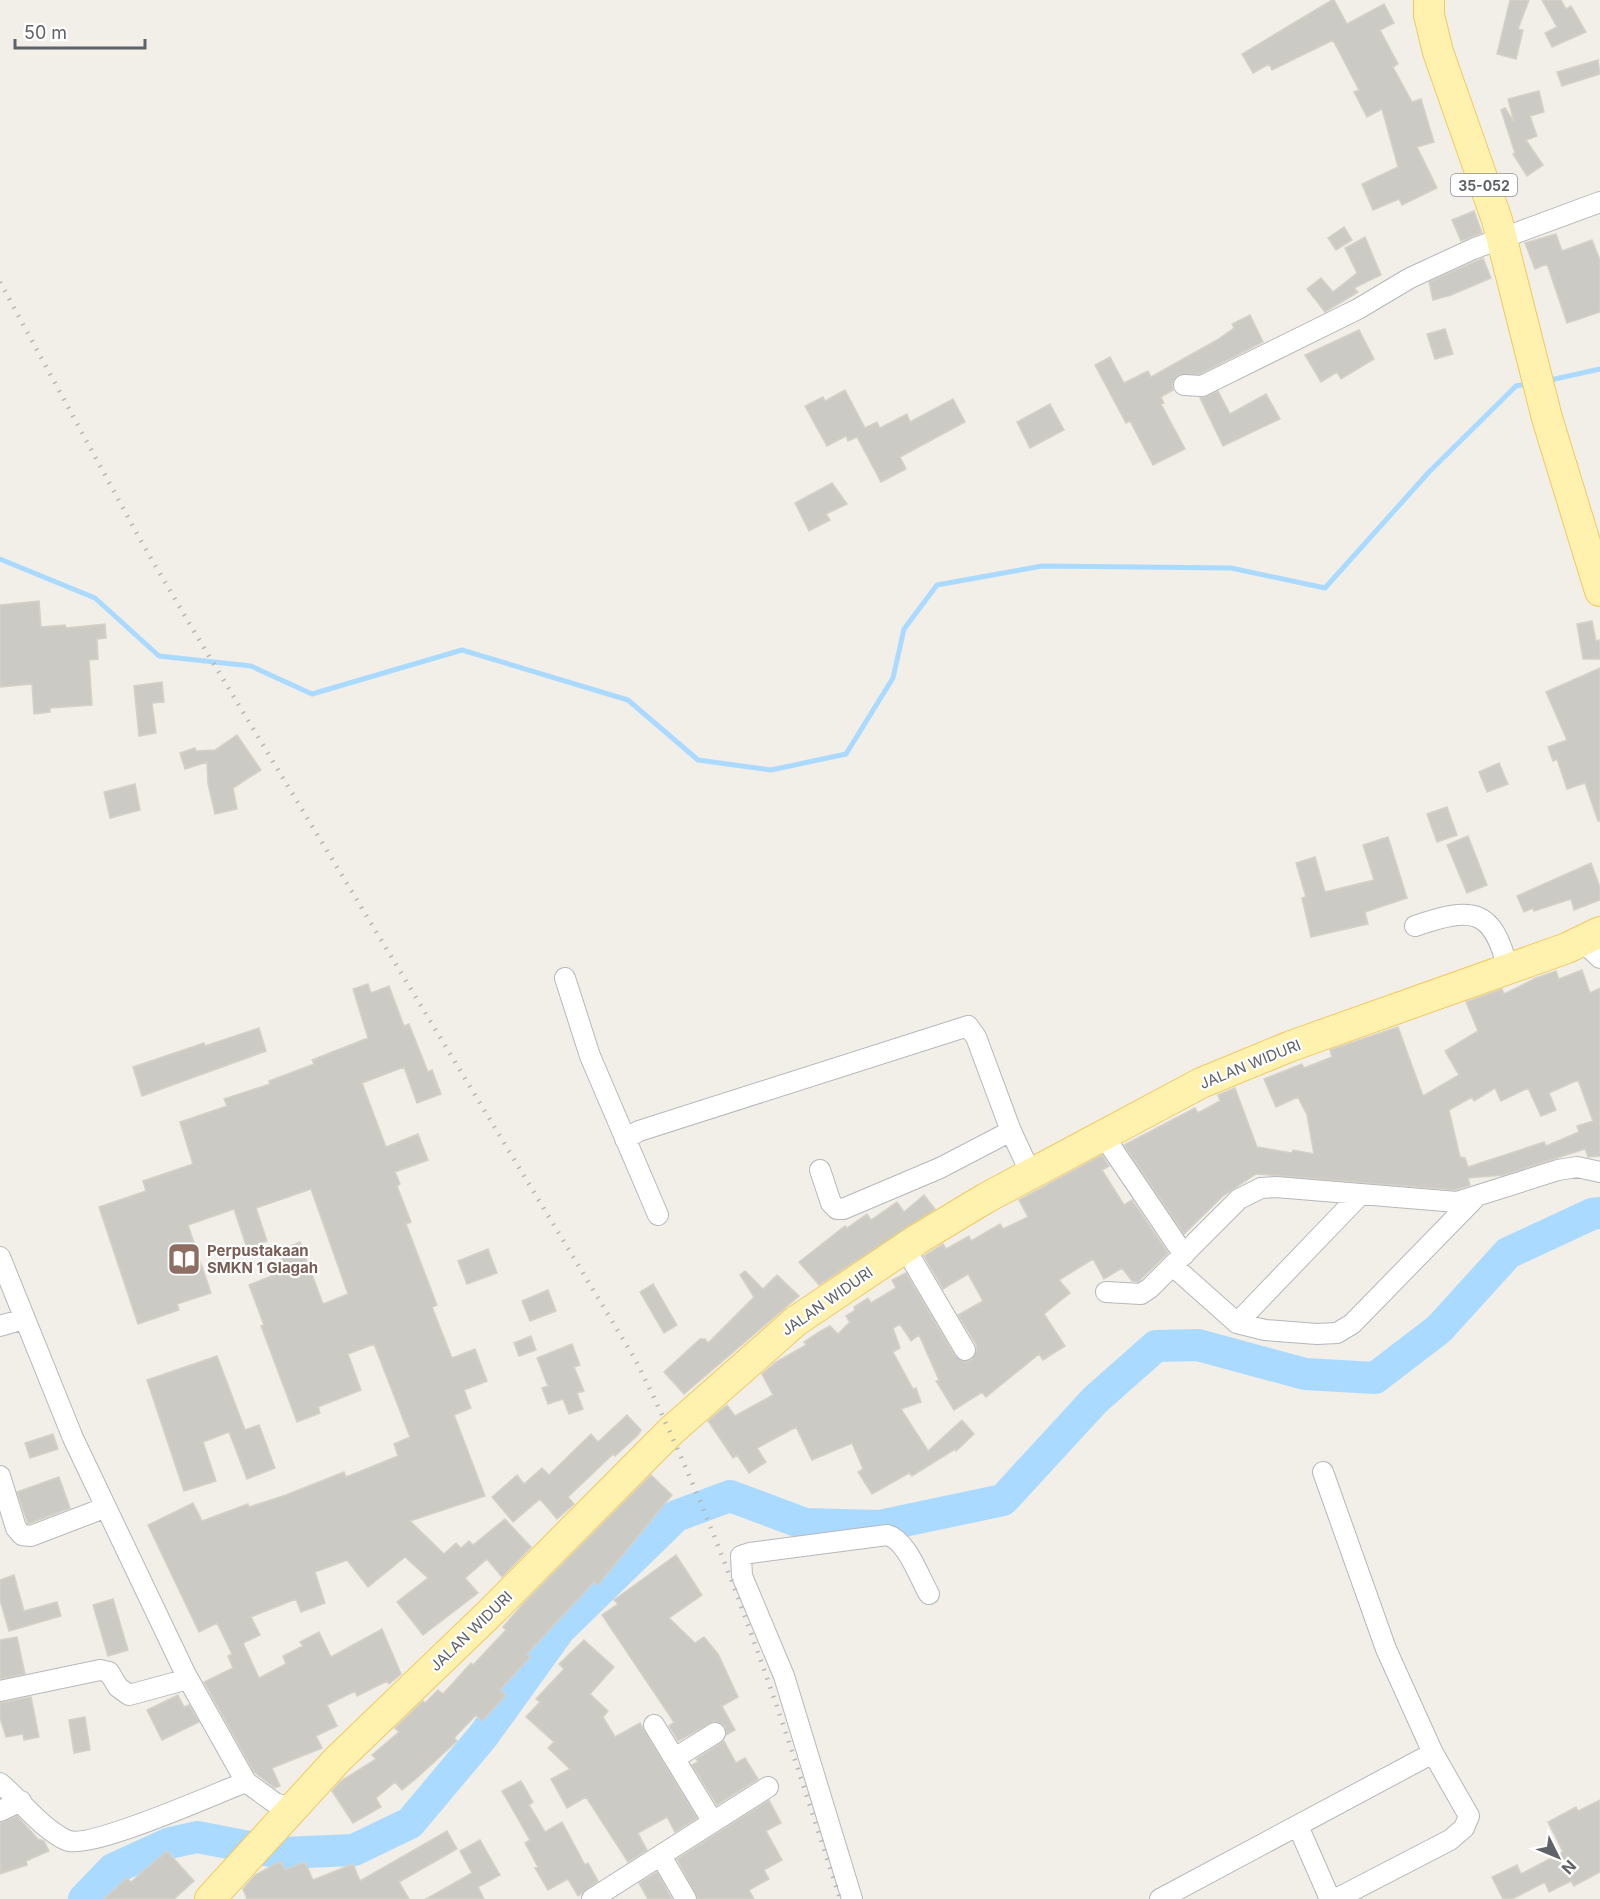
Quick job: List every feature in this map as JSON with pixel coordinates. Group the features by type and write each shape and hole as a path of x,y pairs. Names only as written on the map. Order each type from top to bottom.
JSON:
{"main road":[{"name":"35-052","path":"1429,0 1429,15 1438,52 1502,239 1547,418 1600,591"},
{"name":"JALAN WIDURI","path":"210,1899 337,1760 723,1383 796,1321 1027,1165 1103,1135 1211,1079 1291,1047 1506,964 1592,943"}],"street":[{"path":"1184,385 1202,386 1358,309 1410,278 1473,249 1600,202"},
{"path":"1415,926 1449,915 1467,914 1479,917 1492,926 1498,937 1506,964"},
{"path":"565,978 590,1056 658,1215"},
{"path":"625,1139 639,1131 968,1026 976,1037 1012,1134 1027,1165"},
{"path":"820,1170 831,1203 837,1209 843,1209 940,1168 1012,1134"},
{"path":"1103,1135 1178,1260 1237,1323 1265,1330 1317,1334 1342,1331 1352,1324 1474,1199"},
{"path":"1106,1292 1141,1294 1239,1199 1261,1188 1276,1187 1445,1202 1474,1199 1558,1170 1577,1167 1600,1172"},
{"path":"1237,1323 1361,1194"},
{"path":"905,1248 965,1350"},
{"path":"0,1257 104,1508 188,1679 246,1782 287,1813"},
{"path":"0,1326 24,1319"},
{"path":"1323,1472 1386,1649 1433,1753 1469,1816 1464,1828 1449,1840 1336,1899"},
{"path":"0,1476 16,1528 22,1535 31,1536 104,1508"},
{"path":"852,1899 784,1676 742,1576 739,1561 741,1557 750,1553 886,1535 893,1537 901,1545 929,1594"},
{"path":"0,1691 100,1670 109,1671 118,1687 129,1695 188,1679"},
{"path":"654,1725 713,1822"},
{"path":"675,1758 715,1732"},
{"path":"1160,1899 1433,1753"},
{"path":"0,1783 55,1833 75,1843 102,1838 246,1782"},
{"path":"592,1899 768,1787"},
{"path":"0,1811 21,1801"},
{"path":"1298,1826 1329,1899"},
{"path":"661,1856 686,1899"}],"building":[{"path":"1332,0 1347,24 1384,4 1394,23 1380,30 1398,64 1393,67 1412,102 1421,99 1434,142 1417,147 1437,188 1402,205 1399,199 1373,210 1362,184 1398,167 1382,109 1367,117 1354,92 1359,90 1333,40 1272,70 1269,64 1253,73 1242,54"},
{"path":"1510,0 1529,0 1518,29 1523,30 1516,59 1497,54"},
{"path":"1542,0 1561,0 1566,9 1571,6 1586,32 1552,47 1545,33 1557,27"},
{"path":"1598,60 1600,74 1562,86 1557,72"},
{"path":"1539,91 1544,112 1530,116 1537,136 1526,140 1543,165 1527,176 1513,154 1515,153 1501,110 1505,108 1514,122 1508,99"},
{"path":"1474,211 1482,233 1461,241 1452,220"},
{"path":"1344,227 1352,240 1336,250 1328,238"},
{"path":"1556,234 1562,251 1592,240 1600,260 1600,312 1567,323 1547,264 1535,269 1525,243"},
{"path":"1365,237 1381,275 1354,288 1358,292 1325,312 1307,289 1321,278 1333,292 1357,273 1345,248"},
{"path":"1483,258 1491,278 1433,300 1429,282"},
{"path":"1250,315 1263,342 1200,374 1178,375 1172,384 1173,390 1161,397 1164,403 1161,404 1185,449 1153,465 1130,421 1126,423 1095,365 1110,357 1124,383 1148,371 1151,377 1217,340 1234,328 1232,324"},
{"path":"1445,329 1453,354 1435,359 1427,334"},
{"path":"1359,330 1374,359 1341,379 1337,372 1321,382 1305,355"},
{"path":"845,390 865,428 877,422 880,428 907,414 910,422 953,399 965,422 900,457 906,469 881,482 857,437 848,441 846,436 827,446 805,406 823,397 825,401"},
{"path":"1218,391 1230,414 1266,394 1280,419 1223,446 1200,398"},
{"path":"1050,404 1064,430 1030,448 1017,422"},
{"path":"832,483 847,504 826,514 830,520 809,531 795,503"},
{"path":"39,601 41,627 65,625 66,628 105,624 106,638 97,639 98,659 89,660 92,705 50,708 50,712 34,714 32,684 0,687 0,605"},
{"path":"1592,621 1596,641 1600,640 1600,659 1583,659 1577,624"},
{"path":"1600,668 1600,821 1598,821 1585,783 1567,789 1557,759 1553,761 1548,747 1567,740 1546,692"},
{"path":"162,682 164,702 152,703 156,733 139,736 134,686"},
{"path":"237,735 261,770 233,788 237,809 215,814 208,784 207,762 185,769 180,753 195,748 196,751 215,750"},
{"path":"1499,763 1508,784 1487,792 1479,772"},
{"path":"135,784 140,810 110,818 104,792"},
{"path":"1447,807 1457,835 1437,842 1427,814"},
{"path":"1468,836 1487,885 1467,893 1447,845"},
{"path":"1388,837 1407,898 1365,912 1368,924 1311,937 1302,898 1306,897 1296,863 1315,857 1325,892 1374,880 1363,845"},
{"path":"1591,863 1600,887 1600,900 1574,910 1571,899 1524,912 1517,896"},
{"path":"1582,970 1590,993 1600,988 1600,1156 1588,1157 1585,1149 1503,1175 1468,1178 1470,1185 1455,1190 1256,1174 1223,1196 1184,1234 1124,1145 1195,1108 1198,1113 1220,1101 1218,1095 1235,1088 1257,1147 1314,1154 1307,1115 1298,1097 1276,1107 1264,1079 1302,1064 1304,1068 1332,1057 1330,1050 1398,1027 1423,1096 1459,1075 1445,1051 1478,1031 1466,1002 1502,989 1504,994 1556,971 1559,979","holes":["1578,1080 1593,1121 1577,1126 1579,1132 1546,1146 1544,1142 1468,1167 1465,1158 1460,1157 1449,1110 1472,1097 1474,1101 1495,1088 1501,1101 1528,1088 1541,1116 1556,1110 1549,1093"]},
{"path":"368,984 371,993 389,986 404,1026 409,1024 428,1072 432,1070 441,1094 417,1103 404,1067 362,1083 386,1147 418,1134 428,1160 395,1172 400,1184 397,1186 411,1222 406,1224 437,1305 432,1307 452,1358 475,1349 487,1381 464,1390 471,1408 454,1415 485,1496 410,1521 444,1554 456,1543 461,1548 469,1541 473,1545 505,1519 531,1547 502,1577 487,1559 465,1578 478,1593 423,1635 397,1602 428,1578 405,1557 368,1587 347,1560 315,1572 325,1603 301,1612 296,1599 251,1617 260,1635 243,1643 259,1678 286,1664 283,1656 303,1646 300,1642 319,1632 331,1657 382,1629 401,1674 389,1684 387,1681 357,1696 355,1691 327,1705 337,1726 316,1736 322,1748 272,1768 280,1786 275,1788 254,1772 204,1682 233,1668 228,1656 232,1654 217,1623 199,1632 148,1525 193,1503 202,1521 248,1504 249,1507 286,1495 344,1472 346,1477 398,1456 394,1444 410,1437 374,1344 348,1354 361,1390 318,1407 320,1413 297,1422 261,1326 264,1325 249,1285 286,1270 279,1251 300,1242 323,1304 348,1294 311,1189 256,1208 267,1241 247,1248 234,1209 188,1225 211,1293 177,1304 179,1310 138,1324 99,1207 146,1191 143,1181 193,1164 180,1122 227,1106 224,1099 270,1084 269,1081 314,1064 312,1060 368,1038 353,989"},
{"path":"259,1028 266,1051 142,1096 133,1067 204,1043 205,1046"},
{"path":"1102,1155 1109,1166 1102,1170 1124,1205 1132,1200 1168,1253 1138,1282 1132,1281 1122,1268 1104,1279 1093,1259 1059,1280 1070,1293 1044,1314 1065,1346 1043,1360 1039,1354 986,1397 982,1392 954,1410 936,1381 939,1380 919,1335 911,1341 900,1324 893,1328 900,1348 893,1352 913,1389 916,1388 921,1402 901,1409 928,1451 962,1420 974,1434 956,1451 955,1449 912,1476 909,1473 872,1494 858,1472 863,1469 852,1443 812,1460 796,1427 757,1448 766,1462 749,1473 737,1455 733,1458 708,1421 727,1405 735,1416 773,1395 762,1374 776,1362 806,1345 804,1342 830,1326 838,1334 850,1322 846,1316 855,1310 854,1307 868,1298 871,1303 896,1288 892,1280 906,1273 955,1356 965,1362 972,1360 977,1350 976,1344 958,1315 983,1301 968,1274 943,1289 924,1256 943,1244 946,1249 969,1236 971,1241 1000,1224 1003,1229 1028,1217 1019,1200"},
{"path":"924,1195 935,1209 819,1285 799,1262 845,1226 847,1228 867,1214 871,1220 897,1202 904,1212"},
{"path":"488,1249 497,1273 467,1284 458,1261"},
{"path":"745,1271 763,1289 777,1275 799,1296 684,1394 664,1372 700,1339 705,1339 708,1343 754,1297 740,1275"},
{"path":"653,1284 677,1325 664,1333 640,1292"},
{"path":"548,1290 556,1311 530,1321 522,1301"},
{"path":"531,1336 536,1350 519,1356 514,1343"},
{"path":"572,1344 580,1365 574,1367 584,1391 577,1393 583,1409 569,1414 563,1399 548,1404 542,1388 548,1386 537,1358"},
{"path":"217,1356 245,1430 259,1425 275,1468 247,1479 229,1432 203,1442 216,1481 184,1491 147,1380"},
{"path":"627,1415 641,1430 638,1435 615,1456 613,1454 568,1497 574,1504 557,1519 540,1499 513,1522 492,1497 517,1475 524,1484 542,1468 549,1475 591,1434 598,1442"},
{"path":"53,1434 58,1449 30,1458 25,1443"},
{"path":"651,1475 672,1495 598,1585 594,1582 527,1654 530,1657 500,1690 506,1695 482,1721 476,1715 454,1738 457,1741 419,1776 402,1790 395,1782 376,1798 381,1807 353,1823 332,1791 341,1781 376,1759 372,1755 399,1732 395,1728 423,1701 425,1703 438,1690 443,1694 471,1663 473,1665 506,1630 503,1627 523,1604"},
{"path":"59,1477 70,1508 28,1524 17,1492"},
{"path":"676,1555 702,1595 669,1618 695,1643 704,1637 718,1654 738,1697 722,1706 735,1730 726,1735 725,1726 714,1721 678,1741 669,1726 674,1722 602,1615 618,1604 614,1600"},
{"path":"14,1575 24,1611 57,1602 61,1616 9,1631 0,1600 0,1580"},
{"path":"113,1599 128,1650 108,1656 93,1605"},
{"path":"17,1637 25,1674 0,1679 0,1640"},
{"path":"584,1640 614,1667 590,1694 608,1711 603,1717 615,1737 640,1723 697,1818 675,1832 667,1817 638,1833 647,1850 628,1862 586,1797 567,1808 551,1779 570,1769 548,1748 554,1742 526,1717 540,1702 536,1699 564,1669 559,1664"},
{"path":"178,1695 184,1707 189,1705 199,1722 162,1740 147,1710"},
{"path":"31,1697 39,1737 24,1740 23,1734 6,1737 0,1718 0,1703"},
{"path":"85,1717 90,1750 74,1753 69,1720"},
{"path":"724,1741 736,1763 745,1758 758,1779 717,1805 692,1765 698,1762 696,1759"},
{"path":"521,1781 533,1802 529,1805 545,1832 562,1822 585,1865 588,1863 598,1881 578,1896 568,1879 548,1890 535,1868 538,1867 525,1843 530,1840 502,1791"},
{"path":"769,1800 781,1823 766,1831 782,1860 764,1870 769,1879 749,1890 754,1899 698,1899 677,1859"},
{"path":"1600,1800 1600,1872 1574,1886 1571,1881 1549,1892 1545,1882 1512,1899 1503,1899 1492,1877 1517,1865 1521,1874 1563,1852 1548,1822 1576,1807 1578,1811"},
{"path":"17,1816 38,1839 44,1841 49,1851 26,1861 27,1865 0,1874 0,1823"},
{"path":"447,1831 457,1849 399,1882 409,1899 247,1899 243,1889 255,1875 281,1861 285,1870 305,1862 313,1880 353,1864 360,1881"},
{"path":"480,1840 500,1875 478,1887 484,1899 426,1899 472,1873 460,1851"},
{"path":"167,1851 194,1881 174,1899 104,1899 127,1878 131,1882"},
{"path":"657,1872 672,1899 648,1899 639,1883"}],"waterway":[{"path":"1546,381 1600,369"},
{"path":"0,559 95,598 159,656 251,666 312,694 462,650 628,700 698,760 771,770 846,754 893,678 904,629 937,585 1042,566 1231,568 1325,588 1429,472 1516,386 1528,384"},
{"path":"84,1899 113,1869 170,1843 197,1837 281,1853 354,1850 410,1823 483,1736 560,1629 676,1516 730,1496 805,1524 880,1526 1003,1500 1095,1400 1156,1346 1198,1345 1305,1374 1375,1378 1439,1329 1508,1253 1592,1214 1600,1213"}],"railway":[{"path":"0,282 142,543 189,623 635,1359 666,1424 723,1557 772,1693 840,1899"}],"place":[{"name":"Perpustakaan SMKN 1 Glagah","path":"184,1259"}]}
